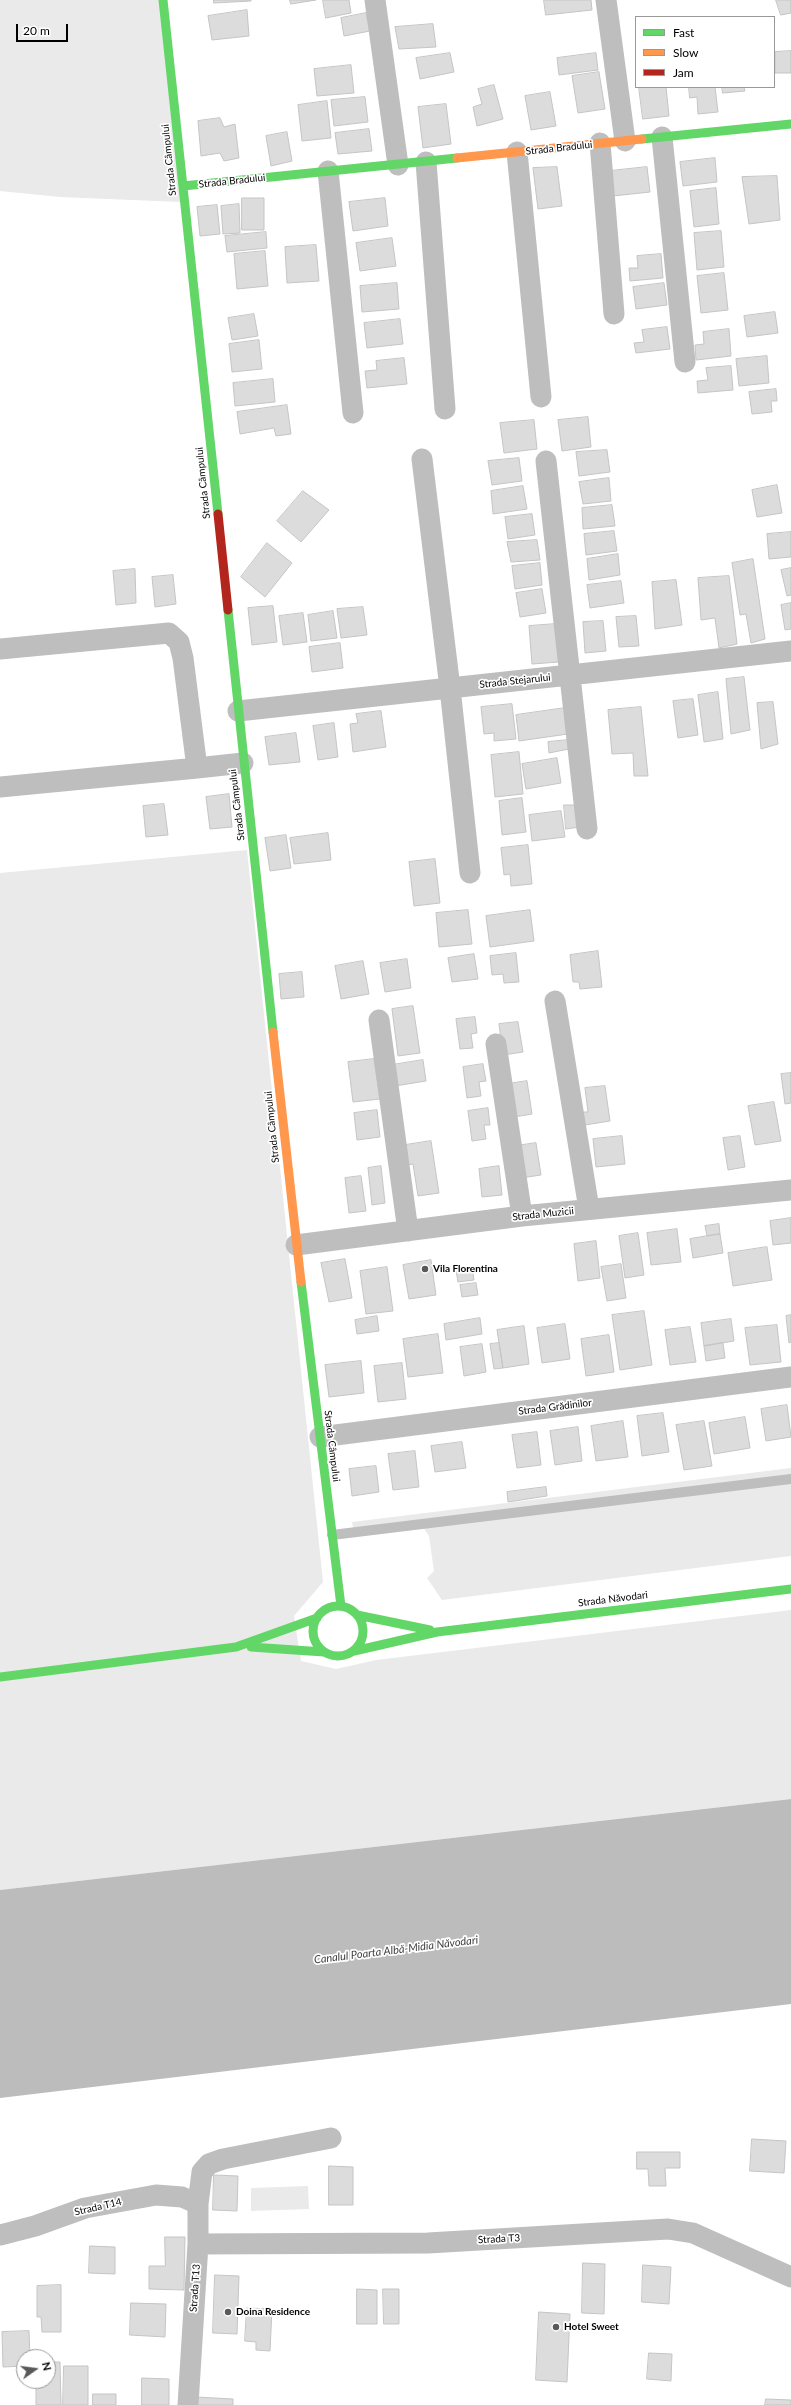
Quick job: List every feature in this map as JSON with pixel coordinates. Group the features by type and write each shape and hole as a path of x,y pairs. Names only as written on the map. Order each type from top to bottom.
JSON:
{"street":[{"name":"Strada Câmpului","path":"163,0 243,764 296,1245 341,1606"},
{"path":"375,0 398,165"},
{"path":"606,0 625,141"},
{"name":"Strada Bradului","path":"183,186 791,124"},
{"path":"662,137 685,362"},
{"path":"600,143 614,314"},
{"path":"517,152 541,397"},
{"path":"426,162 445,409"},
{"path":"328,171 353,413"},
{"path":"422,459 450,688 470,873"},
{"path":"546,461 587,829"},
{"path":"0,649 169,633 179,642 183,658 197,768"},
{"name":"Strada Stejarului","path":"238,711 791,651"},
{"path":"0,788 243,764"},
{"path":"556,1001 589,1210"},
{"path":"379,1020 408,1231"},
{"path":"496,1044 522,1216"},
{"name":"Strada Muzicii","path":"296,1245 522,1216 791,1190"},
{"name":"Strada Grădinilor","path":"320,1437 791,1377"},
{"name":"Strada Năvodari","path":"354,1651 437,1632 791,1588"},
{"path":"0,1676 236,1647 324,1652 339,1657 354,1651 361,1641 364,1629 357,1615 352,1610 341,1606 330,1607 317,1618 285,1631 236,1647"},
{"name":"Strada Năvodari","path":"357,1615 437,1632"},
{"path":"317,1618 313,1630 314,1638 324,1652"},
{"name":"Strada T13","path":"188,2405 198,2244 198,2204 202,2172 209,2164 223,2159 331,2138"},
{"name":"Strada T14","path":"0,2235 35,2226 85,2208 156,2194 182,2197 198,2204"},
{"name":"Strada T3","path":"198,2244 428,2243 668,2229 692,2233 791,2277"}],"lane":[{"path":"332,1535 791,1479"}],"shaded area":[{"path":"0,0 161,0 181,202 60,197 0,191"},
{"path":"247,850 323,1582 294,1616 301,1661 336,1669 376,1660 791,1610 791,1799 0,1890 0,873"},
{"path":"791,1468 791,1556 442,1600 427,1578 434,1571 429,1536 423,1527 354,1535 352,1522"},
{"path":"308,2186 309,2209 251,2211 251,2188"}],"water":[{"name":"Canalul Poarta Albă-Midia Năvodari","path":"791,1799 791,2004 0,2098 0,1890"}],"building":[{"path":"214,0 251,0 251,1 214,3"},
{"path":"290,0 316,0 291,4"},
{"path":"323,0 349,0 351,13 326,18"},
{"path":"544,0 591,0 592,10 546,15"},
{"path":"776,0 791,0 791,13 781,15"},
{"path":"247,10 249,36 212,40 208,16"},
{"path":"366,13 370,31 344,36 341,18"},
{"path":"433,24 436,47 399,49 395,27"},
{"path":"791,51 791,73 775,73 775,52"},
{"path":"450,53 454,72 420,79 416,58"},
{"path":"596,53 598,70 559,75 557,58"},
{"path":"351,65 354,93 317,96 314,69"},
{"path":"599,72 605,109 578,113 572,76"},
{"path":"494,85 503,119 477,126 473,107 482,104 478,89"},
{"path":"639,88 666,88 669,116 643,119"},
{"path":"689,88 715,88 718,112 698,114 697,97 690,98"},
{"path":"722,88 744,88 745,91 723,93"},
{"path":"550,92 556,126 531,130 525,96"},
{"path":"365,97 368,122 334,126 331,100"},
{"path":"327,101 331,138 302,141 298,105"},
{"path":"446,104 451,144 423,148 418,107"},
{"path":"220,118 224,127 235,124 239,158 224,161 220,153 201,156 198,121"},
{"path":"369,129 372,151 338,154 335,133"},
{"path":"287,132 292,161 271,166 266,136"},
{"path":"715,158 717,182 683,186 680,162"},
{"path":"557,167 562,206 538,209 533,168"},
{"path":"647,167 650,192 613,196 610,171"},
{"path":"777,176 780,220 749,224 742,177"},
{"path":"716,188 719,224 694,227 690,191"},
{"path":"242,198 264,198 264,230 242,230"},
{"path":"385,198 388,226 353,231 349,202"},
{"path":"239,204 240,233 223,234 221,206"},
{"path":"217,205 220,234 200,236 197,207"},
{"path":"721,231 724,267 697,270 694,233"},
{"path":"266,232 267,248 227,252 225,236"},
{"path":"392,238 396,266 360,271 356,243"},
{"path":"316,245 319,281 287,283 285,247"},
{"path":"265,251 268,286 237,289 234,254"},
{"path":"661,254 663,278 630,281 629,268 638,268 637,256"},
{"path":"724,273 728,310 701,313 697,276"},
{"path":"397,283 399,309 362,312 360,286"},
{"path":"664,283 667,305 636,309 633,287"},
{"path":"775,312 778,333 747,337 744,316"},
{"path":"254,314 258,336 232,340 228,318"},
{"path":"400,319 403,344 367,348 364,323"},
{"path":"667,327 670,349 636,353 634,343 644,342 642,330"},
{"path":"729,329 731,356 696,360 695,345 704,344 703,332"},
{"path":"259,340 262,369 232,372 229,344"},
{"path":"767,356 769,383 739,386 736,359"},
{"path":"404,358 407,384 367,388 365,371 377,370 376,361"},
{"path":"731,366 733,390 698,393 697,381 708,380 706,368"},
{"path":"273,379 275,402 235,406 233,383"},
{"path":"776,389 777,401 771,401 772,412 752,414 749,392"},
{"path":"287,405 291,434 276,436 274,428 240,434 237,412"},
{"path":"588,417 591,447 562,451 558,420"},
{"path":"534,420 537,449 504,453 500,423"},
{"path":"607,450 610,472 579,476 576,452"},
{"path":"519,458 522,481 492,485 488,461"},
{"path":"609,478 611,501 583,504 579,482"},
{"path":"777,485 782,513 757,517 752,490"},
{"path":"523,486 527,509 493,514 491,491"},
{"path":"303,491 329,510 301,542 277,521"},
{"path":"612,505 615,526 583,529 582,508"},
{"path":"532,514 535,535 508,539 505,517"},
{"path":"614,531 617,551 586,555 584,534"},
{"path":"791,532 791,557 769,559 767,534"},
{"path":"537,540 540,560 511,562 507,542"},
{"path":"267,543 292,563 265,597 241,577"},
{"path":"618,554 620,575 589,580 587,559"},
{"path":"753,559 765,639 751,643 746,614 740,615 732,563"},
{"path":"540,563 542,585 515,589 512,566"},
{"path":"791,568 791,595 787,596 781,570"},
{"path":"135,569 136,603 116,605 113,571"},
{"path":"173,575 176,604 155,607 152,577"},
{"path":"729,576 737,644 719,648 715,618 701,620 698,578"},
{"path":"676,580 682,625 655,629 652,582"},
{"path":"621,581 624,603 590,608 587,585"},
{"path":"542,589 546,613 520,617 516,593"},
{"path":"791,603 791,629 785,630 781,605"},
{"path":"273,606 277,642 252,645 248,608"},
{"path":"363,607 367,635 341,638 337,609"},
{"path":"333,611 337,638 311,641 308,615"},
{"path":"303,613 307,642 283,645 279,616"},
{"path":"636,616 639,646 619,647 616,617"},
{"path":"603,621 606,651 585,653 583,622"},
{"path":"556,624 559,662 532,664 529,626"},
{"path":"340,643 343,668 312,672 309,647"},
{"path":"744,677 750,730 731,734 726,679"},
{"path":"718,692 723,739 704,742 698,695"},
{"path":"693,699 698,735 678,738 673,701"},
{"path":"773,702 778,744 761,749 757,703"},
{"path":"512,704 516,739 494,741 494,733 484,734 481,707"},
{"path":"641,707 648,776 634,776 633,753 612,754 608,710"},
{"path":"565,708 568,734 519,741 516,715"},
{"path":"381,711 386,747 353,752 350,724 358,723 356,714"},
{"path":"334,723 338,757 318,760 313,726"},
{"path":"296,733 300,762 269,765 265,737"},
{"path":"568,740 569,749 549,753 548,742"},
{"path":"519,752 523,794 495,797 491,755"},
{"path":"557,758 561,783 526,789 522,764"},
{"path":"229,794 232,827 210,829 206,797"},
{"path":"522,798 526,832 502,835 499,801"},
{"path":"164,804 168,835 146,837 143,806"},
{"path":"564,805 578,805 580,827 566,829"},
{"path":"561,811 565,837 532,841 529,815"},
{"path":"328,833 331,860 294,864 290,838"},
{"path":"286,835 291,868 270,871 265,838"},
{"path":"528,845 532,884 511,886 510,874 504,875 501,848"},
{"path":"435,859 440,903 414,906 409,862"},
{"path":"468,910 472,944 439,947 436,913"},
{"path":"530,910 534,941 490,947 486,916"},
{"path":"598,951 602,987 580,989 579,982 573,982 570,955"},
{"path":"516,953 519,982 504,983 503,974 492,975 490,956"},
{"path":"474,954 478,979 452,982 448,958"},
{"path":"407,959 411,988 385,992 380,963"},
{"path":"363,961 369,994 341,999 335,966"},
{"path":"302,972 304,997 281,999 279,974"},
{"path":"413,1006 420,1053 398,1056 392,1009"},
{"path":"475,1017 477,1033 471,1034 473,1048 460,1049 456,1019"},
{"path":"518,1022 523,1052 503,1055 499,1024"},
{"path":"374,1059 380,1099 353,1102 348,1062"},
{"path":"423,1060 426,1081 395,1086 392,1065"},
{"path":"483,1064 486,1081 479,1082 481,1096 467,1098 463,1067"},
{"path":"791,1073 791,1103 785,1104 781,1074"},
{"path":"527,1081 532,1114 514,1117 508,1084"},
{"path":"605,1086 610,1121 585,1125 583,1112 588,1112 585,1088"},
{"path":"774,1102 781,1141 755,1145 748,1106"},
{"path":"488,1108 490,1125 484,1125 486,1139 472,1141 468,1111"},
{"path":"377,1110 380,1137 357,1140 354,1113"},
{"path":"622,1136 625,1164 596,1167 593,1139"},
{"path":"740,1136 745,1167 728,1170 723,1138"},
{"path":"431,1141 439,1193 418,1196 413,1164 402,1166 399,1146"},
{"path":"536,1143 541,1175 521,1178 516,1146"},
{"path":"381,1166 385,1203 372,1205 368,1168"},
{"path":"499,1166 502,1195 482,1197 479,1169"},
{"path":"361,1176 366,1211 349,1213 345,1178"},
{"path":"791,1218 791,1243 773,1245 770,1221"},
{"path":"719,1224 720,1234 707,1236 705,1226"},
{"path":"677,1229 681,1262 651,1265 647,1233"},
{"path":"638,1233 644,1275 625,1278 619,1236"},
{"path":"720,1234 723,1253 693,1258 690,1239"},
{"path":"596,1241 600,1278 578,1281 574,1244"},
{"path":"767,1247 772,1280 733,1286 728,1253"},
{"path":"345,1259 352,1298 329,1302 321,1263"},
{"path":"431,1260 436,1295 409,1299 403,1265"},
{"path":"621,1264 626,1298 607,1301 601,1267"},
{"path":"387,1267 393,1311 366,1314 360,1271"},
{"path":"472,1268 474,1280 458,1282 456,1270"},
{"path":"476,1283 478,1295 462,1297 460,1285"},
{"path":"644,1311 652,1365 620,1370 612,1315"},
{"path":"791,1315 791,1342 789,1343 786,1316"},
{"path":"377,1316 379,1331 357,1334 355,1320"},
{"path":"480,1318 482,1334 446,1340 444,1324"},
{"path":"731,1319 734,1341 704,1346 701,1323"},
{"path":"565,1324 570,1359 542,1363 537,1328"},
{"path":"777,1325 781,1362 750,1365 745,1328"},
{"path":"524,1326 529,1364 503,1368 497,1330"},
{"path":"690,1327 696,1362 670,1365 665,1330"},
{"path":"438,1334 443,1373 408,1377 403,1339"},
{"path":"609,1335 614,1372 586,1376 581,1339"},
{"path":"499,1343 503,1368 494,1369 490,1344"},
{"path":"723,1343 725,1358 706,1361 704,1346"},
{"path":"482,1344 486,1372 464,1376 460,1347"},
{"path":"361,1361 364,1393 329,1397 325,1365"},
{"path":"402,1363 406,1399 378,1402 374,1366"},
{"path":"787,1405 791,1437 766,1441 761,1409"},
{"path":"663,1413 669,1452 642,1456 637,1416"},
{"path":"745,1417 750,1448 714,1454 709,1423"},
{"path":"623,1421 628,1457 596,1461 591,1426"},
{"path":"704,1421 712,1466 684,1470 676,1425"},
{"path":"578,1427 582,1461 555,1465 550,1431"},
{"path":"537,1432 541,1465 517,1468 512,1435"},
{"path":"462,1442 466,1468 435,1472 431,1446"},
{"path":"415,1451 419,1487 393,1490 388,1454"},
{"path":"376,1466 379,1492 352,1496 349,1469"},
{"path":"546,1487 547,1496 508,1502 507,1492"},
{"path":"752,2139 786,2141 784,2173 750,2171"},
{"path":"637,2152 680,2152 680,2168 665,2168 666,2186 649,2186 648,2169 637,2169"},
{"path":"329,2166 353,2167 353,2205 329,2205"},
{"path":"214,2175 238,2176 237,2211 213,2210"},
{"path":"165,2237 185,2237 184,2290 149,2289 149,2266 165,2266"},
{"path":"90,2246 115,2247 115,2274 89,2273"},
{"path":"583,2263 605,2264 604,2314 582,2313"},
{"path":"643,2265 671,2267 669,2304 642,2302"},
{"path":"215,2275 239,2276 237,2334 213,2333"},
{"path":"61,2285 61,2332 42,2332 41,2317 37,2317 37,2286"},
{"path":"357,2289 377,2290 377,2324 357,2324"},
{"path":"383,2289 399,2289 399,2324 384,2324"},
{"path":"131,2303 166,2304 165,2337 130,2335"},
{"path":"247,2308 272,2309 270,2351 256,2350 256,2342 245,2341"},
{"path":"539,2312 570,2314 567,2382 536,2380"},
{"path":"29,2331 30,2349 16,2349 16,2366 3,2367 2,2332"},
{"path":"649,2353 672,2354 671,2381 647,2379"},
{"path":"56,2362 60,2362 61,2405 36,2405 36,2389 56,2389"},
{"path":"64,2366 88,2366 88,2405 63,2405"},
{"path":"142,2378 169,2379 169,2405 142,2405"},
{"path":"93,2394 116,2394 116,2405 93,2405"},
{"path":"196,2397 233,2399 233,2405 196,2405"},
{"path":"766,2399 791,2400 791,2405 765,2405"}],"traffic: fast":[{"path":"163,0 218,514"},
{"path":"642,139 791,124"},
{"path":"183,186 457,158"},
{"path":"228,610 273,1032"},
{"path":"301,1282 341,1606"},
{"path":"354,1651 437,1632 791,1589"},
{"path":"333,1606 343,1606 356,1613 363,1626 363,1631 363,1636 356,1649 343,1656 333,1656 324,1652 317,1645 313,1636 313,1626 317,1617 324,1610 333,1606"},
{"path":"357,1615 430,1630"},
{"path":"0,1677 236,1647 317,1618"},
{"path":"251,1647 324,1652"}],"traffic: slow":[{"path":"457,158 642,139"},
{"path":"273,1032 301,1282"}],"traffic: jam":[{"path":"218,514 228,610"}],"place":[{"name":"Vila Florentina","path":"425,1269"},
{"name":"Doina Residence","path":"228,2312"},
{"name":"Hotel Sweet","path":"556,2327"}]}
